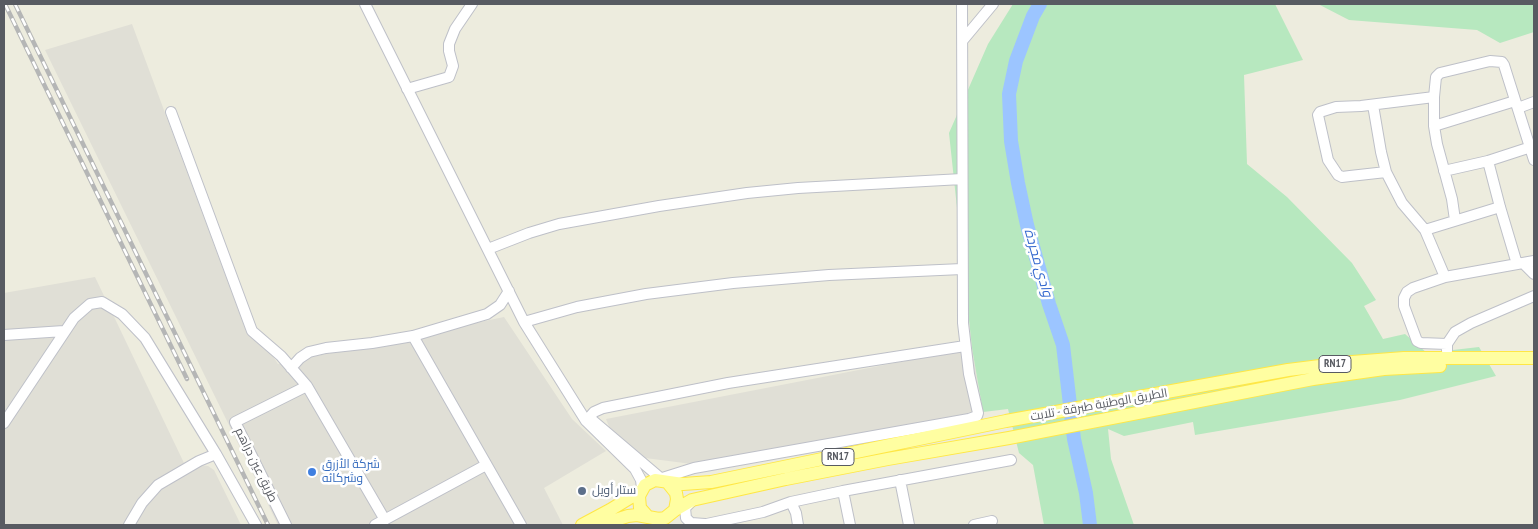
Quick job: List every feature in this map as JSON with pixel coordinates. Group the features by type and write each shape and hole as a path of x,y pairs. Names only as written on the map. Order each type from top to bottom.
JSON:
{"main road":[{"name":"الطريق الوطنية طبرقة - تلابت","path":"662,481 683,484 711,482 1006,421 1288,370 1404,358 1447,351 1534,358"},
{"name":"الطريق الوطنية طبرقة - تلابت","path":"673,512 692,500 888,459 1142,413 1313,379 1384,369 1430,366 1534,365"},
{"path":"582,525 610,510 641,490 645,485 662,481 676,493 673,512"},
{"path":"641,490 638,502 644,513 652,520"},
{"name":"RN17","path":"600,525 613,520 632,521 637,515 652,520 659,519 673,512"}],"street":[{"path":"365,4 524,322 576,405 635,469 641,480 641,490"},
{"path":"407,88 449,77 453,66 448,51 449,44 455,29 472,4"},
{"path":"588,419 662,481 694,468 975,417 978,413 965,346 962,268 962,4"},
{"path":"963,40 993,4"},
{"path":"1455,220 1434,126 1436,78 1440,73 1490,61 1498,61 1504,64 1532,147 1534,160"},
{"path":"1386,172 1342,177 1334,170 1328,160 1318,115 1320,112 1336,107 1373,105 1434,97"},
{"path":"1434,126 1534,102"},
{"path":"1373,105 1386,172 1402,203 1425,230 1445,277"},
{"path":"171,112 250,326 254,333 277,352 307,386 385,520"},
{"path":"1444,171 1488,161 1532,147"},
{"path":"1488,161 1500,207 1525,263 1534,274"},
{"path":"488,249 559,224 747,193 798,188 962,180"},
{"path":"1425,230 1500,207"},
{"path":"1525,263 1445,277 1414,288 1407,292 1404,298 1404,306 1417,341 1447,351 1455,332 1534,296"},
{"path":"524,322 576,306 733,282 820,275 962,268"},
{"path":"291,368 309,352 414,336 487,314 500,305 509,291"},
{"path":"4,423 74,318 90,304 102,302 122,314 145,338 216,454 256,525"},
{"path":"4,335 64,331"},
{"path":"414,336 521,525"},
{"path":"588,419 594,412 603,408 728,383 965,346"},
{"name":"طريق عين دراهم","path":"286,525 235,422 307,386"},
{"path":"129,525 142,503 158,485 179,472 216,454"},
{"path":"692,500 685,508 686,518 691,523 703,525 729,523 791,502 1011,460"},
{"path":"375,525 486,465"},
{"path":"673,512 683,484 694,468"},
{"path":"900,480 909,525"},
{"path":"843,491 850,525"},
{"path":"791,502 796,513 798,525"},
{"path":"974,525 992,521"}],"shaded area":[{"path":"132,24 246,331 272,355 278,364 504,317 572,419 606,451 544,488 563,525 278,525 45,50"},
{"path":"95,277 184,463 208,466 214,470 241,525 4,525 4,293"},
{"path":"972,348 983,412 692,464 645,458 612,434 606,419"}],"green space":[{"path":"1013,4 1275,4 1303,60 1244,75 1247,164 1287,197 1352,263 1376,300 1364,306 1383,339 1405,334 1427,353 1479,347 1496,376 1400,400 1195,435 1193,422 1124,436 1108,429 1111,459 1134,525 1044,525 1033,465 1019,453 1008,409 983,412 972,348 949,133 988,44"},
{"path":"1318,4 1534,4 1534,32 1500,43 1477,30 1349,20"}],"waterway":[{"name":"وادي مجردة","path":"1040,4 1033,16 1016,61 1009,94 1011,141 1027,225 1049,304 1063,345 1074,439 1086,493 1090,525"}],"railway":[{"path":"5,4 187,379"},
{"path":"15,4 268,525"}],"place":[{"name":"شركة الأزرق وشركائه","path":"312,472"},
{"name":"ستار أويل","path":"582,491"}]}
